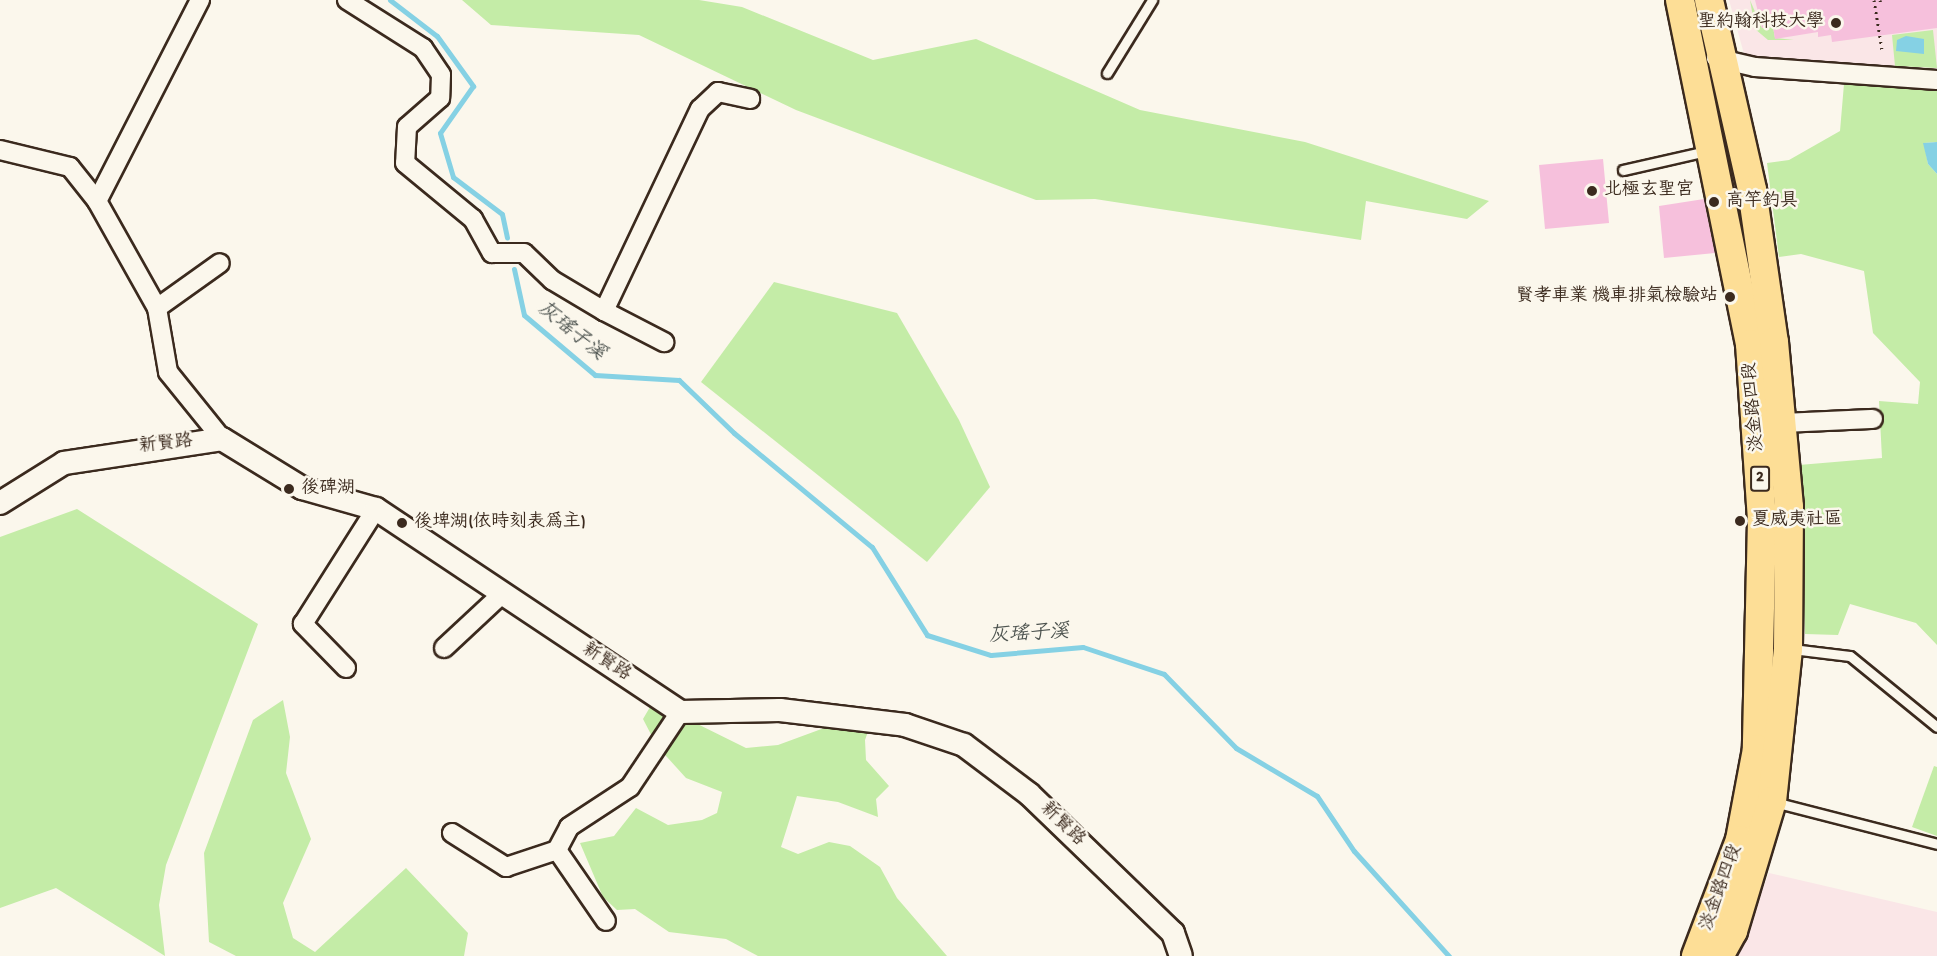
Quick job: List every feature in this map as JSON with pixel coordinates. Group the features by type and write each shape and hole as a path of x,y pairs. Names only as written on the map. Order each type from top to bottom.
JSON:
{"main road":[{"name":"淡金路四段","path":"1680,0 1710,59 1752,190 1789,507 1775,647 1740,840 1695,956"},
{"name":"淡金路四段","path":"1709,0 1714,149 1750,344 1775,647 1772,801 1733,931 1719,956"}],"street":[{"path":"97,201 200,0"},
{"path":"347,0 375,13 423,48 441,75 440,98 407,127 405,163 473,219 492,254 524,253 552,280 604,311 664,342"},
{"path":"1710,59 1755,67 1937,80"},
{"path":"604,311 700,110 718,92 750,99"},
{"path":"0,150 70,167 97,201 157,308 168,372 222,439"},
{"path":"157,308 220,263"},
{"path":"1781,423 1873,418"},
{"name":"新賢路","path":"0,502 64,463 222,439 302,488 376,509 680,711 780,710 905,725 964,745 1029,794 1173,933 1181,956"},
{"path":"346,668 303,624 376,509"},
{"path":"444,648 502,594"},
{"path":"452,833 506,867 557,850 569,827 630,787 680,711"},
{"path":"557,850 606,921"}],"lane":[{"path":"1107,73 1152,0"},
{"path":"1623,170 1714,149"},
{"path":"1775,647 1850,656 1937,727"},
{"path":"1772,801 1937,843"}],"path":[{"path":"1877,1 1882,50"}],"shaded area":[{"name":"聖約翰科技大學","path":"1729,0 1937,0 1937,79 1746,61"},
{"path":"1769,873 1937,912 1937,956 1736,956"}],"green space":[{"path":"462,0 699,0 742,7 873,60 976,39 1140,110 1305,142 1489,201 1467,219 1366,201 1361,240 1095,199 1036,200 796,110 639,35 491,25"},
{"path":"1750,0 1762,28 1773,27 1775,38 1794,40 1768,40 1755,29"},
{"path":"1933,30 1937,68 1895,66 1892,35"},
{"path":"1845,72 1937,79 1937,142 1924,143 1928,164 1937,174 1937,645 1916,623 1850,604 1838,635 1805,634 1799,465 1882,458 1879,401 1918,404 1920,382 1873,333 1864,271 1801,254 1779,257 1767,163 1789,160 1840,131"},
{"path":"774,282 897,313 959,420 990,487 927,562 701,382"},
{"path":"77,509 258,624 166,865 159,905 165,956 56,888 0,908 0,537"},
{"path":"283,700 290,737 286,773 311,839 283,903 293,938 315,952 406,868 468,933 464,956 236,956 209,942 204,853 253,720"},
{"path":"653,702 746,748 778,745 835,724 871,723 865,740 866,760 889,786 876,799 878,817 838,802 797,796 781,847 798,854 829,842 850,846 880,867 897,898 947,956 758,956 726,939 669,932 635,909 617,910 603,897 580,843 614,836 636,808 668,825 702,820 717,813 722,792 686,778 657,746 643,719"},
{"path":"1934,766 1937,767 1937,836 1912,827"}],"water":[{"path":"1906,36 1924,39 1924,54 1896,51 1897,40"},
{"path":"1937,142 1937,174 1928,164 1923,143"}],"building":[{"path":"1755,0 1937,0 1937,28 1832,42 1831,35 1818,37 1818,32 1775,39 1773,26 1762,28"},
{"path":"1603,159 1609,223 1545,229 1539,165"},
{"path":"1704,199 1715,253 1664,258 1659,206"}],"waterway":[{"name":"灰瑤子溪","path":"390,0 437,36 473,86 440,133 453,177 502,214 507,237"},
{"name":"灰瑤子溪","path":"514,269 524,315 595,375 679,380 734,433 872,547 927,635 991,655 1083,647 1164,674 1236,748 1317,796 1354,851 1449,956"}],"place":[{"name":"聖約翰科技大學","path":"1836,23"},
{"name":"北極玄聖宮","path":"1592,191"},
{"name":"高竿釣具","path":"1714,202"},
{"name":"賢孝車業 機車排氣檢驗站","path":"1730,297"},
{"name":"後碑湖","path":"289,489"},
{"name":"夏威夷社區","path":"1740,521"},
{"name":"後埤湖(依時刻表為主)","path":"402,523"}]}
